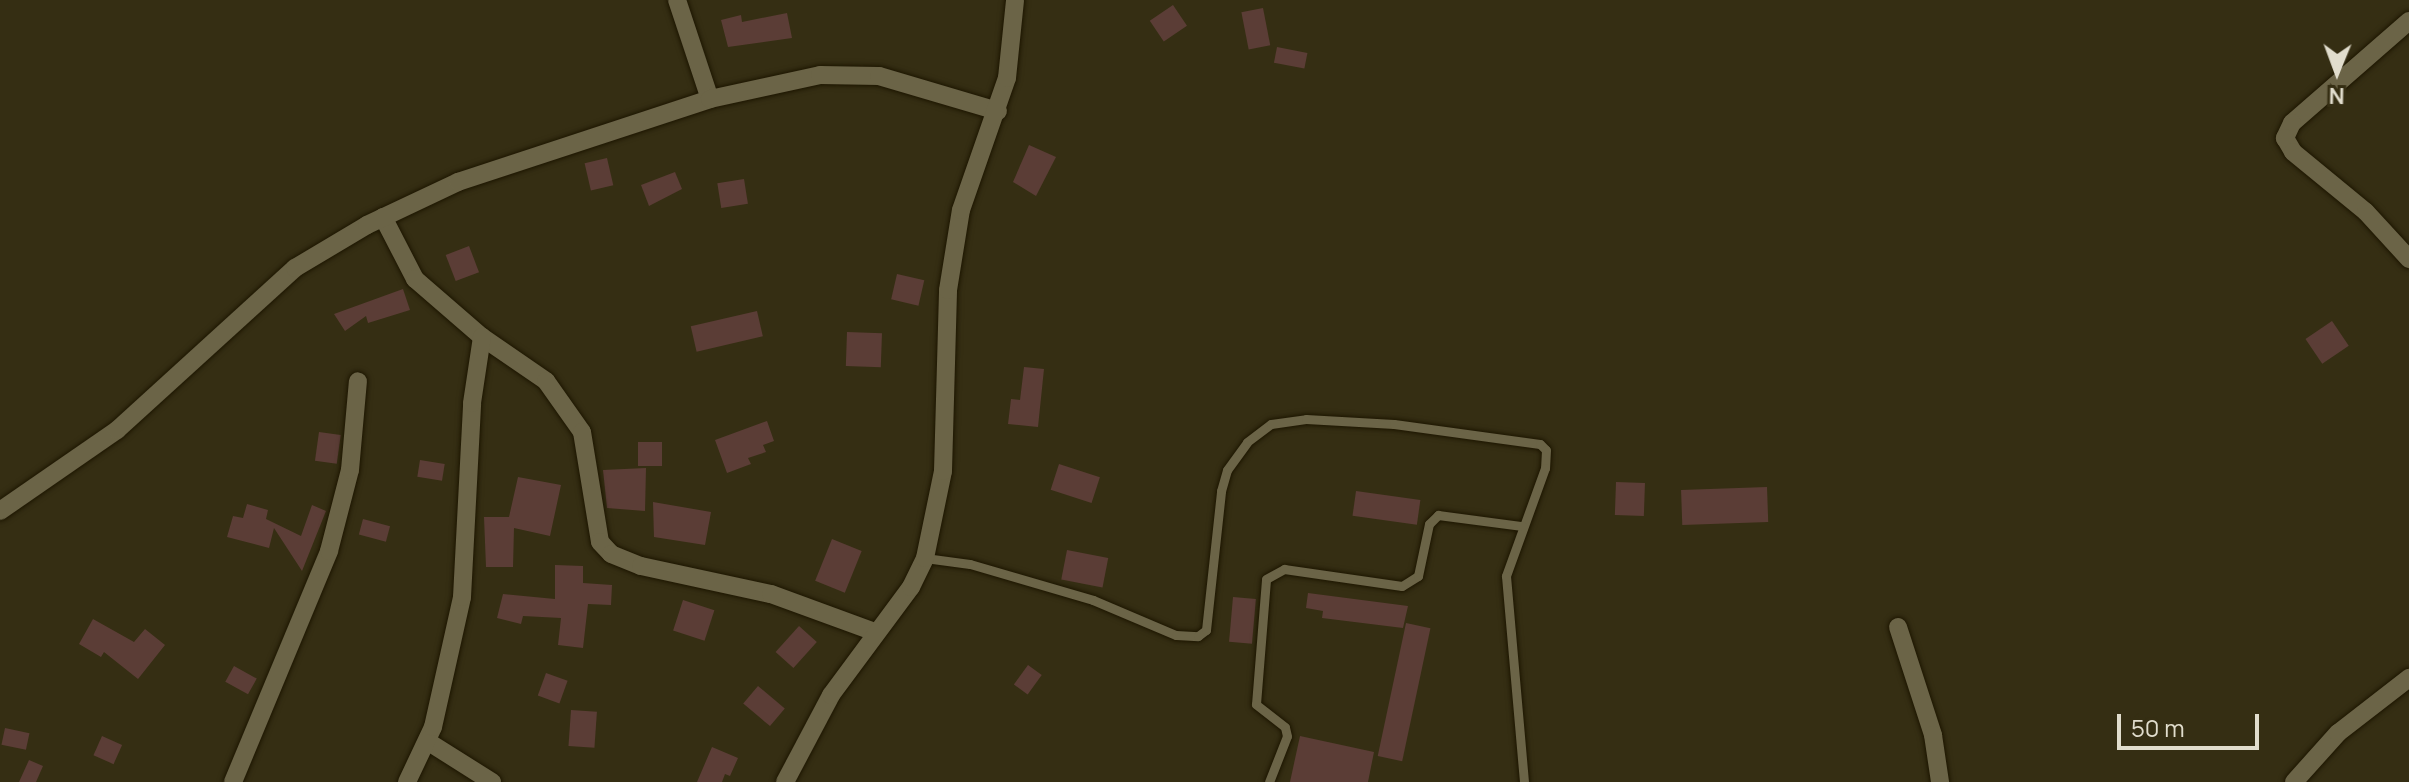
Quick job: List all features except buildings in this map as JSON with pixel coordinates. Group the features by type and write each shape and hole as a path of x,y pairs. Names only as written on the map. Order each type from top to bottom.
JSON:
{"street":[{"path":"677,0 710,99"},
{"path":"785,782 831,695 925,558 943,471 948,396 945,323 954,250 968,185 998,111 1015,0"},
{"path":"2409,21 2292,123 2285,138 2293,152 2366,212 2409,259"},
{"path":"0,511 117,430 295,268 383,217 510,163 710,99 845,73 879,76 998,111"},
{"path":"383,217 415,279 482,337 546,381 582,432 597,532 611,554 641,566 771,594 875,632"},
{"path":"407,782 427,741 462,597 472,403 482,337"},
{"path":"233,782 329,551 348,484 358,381"},
{"path":"1898,627 1933,735 1940,782"},
{"path":"2294,782 2338,733 2409,678"},
{"path":"427,741 492,782"}],"lane":[{"path":"925,558 970,564 1093,600 1176,635 1198,636 1206,630 1227,470 1247,442 1271,424 1306,419 1408,425 1540,444 1546,450 1545,468 1506,576 1524,782"},
{"path":"1269,782 1287,736 1285,727 1256,704 1266,579 1284,569 1402,586 1418,576 1429,524 1438,515 1522,526"}]}
